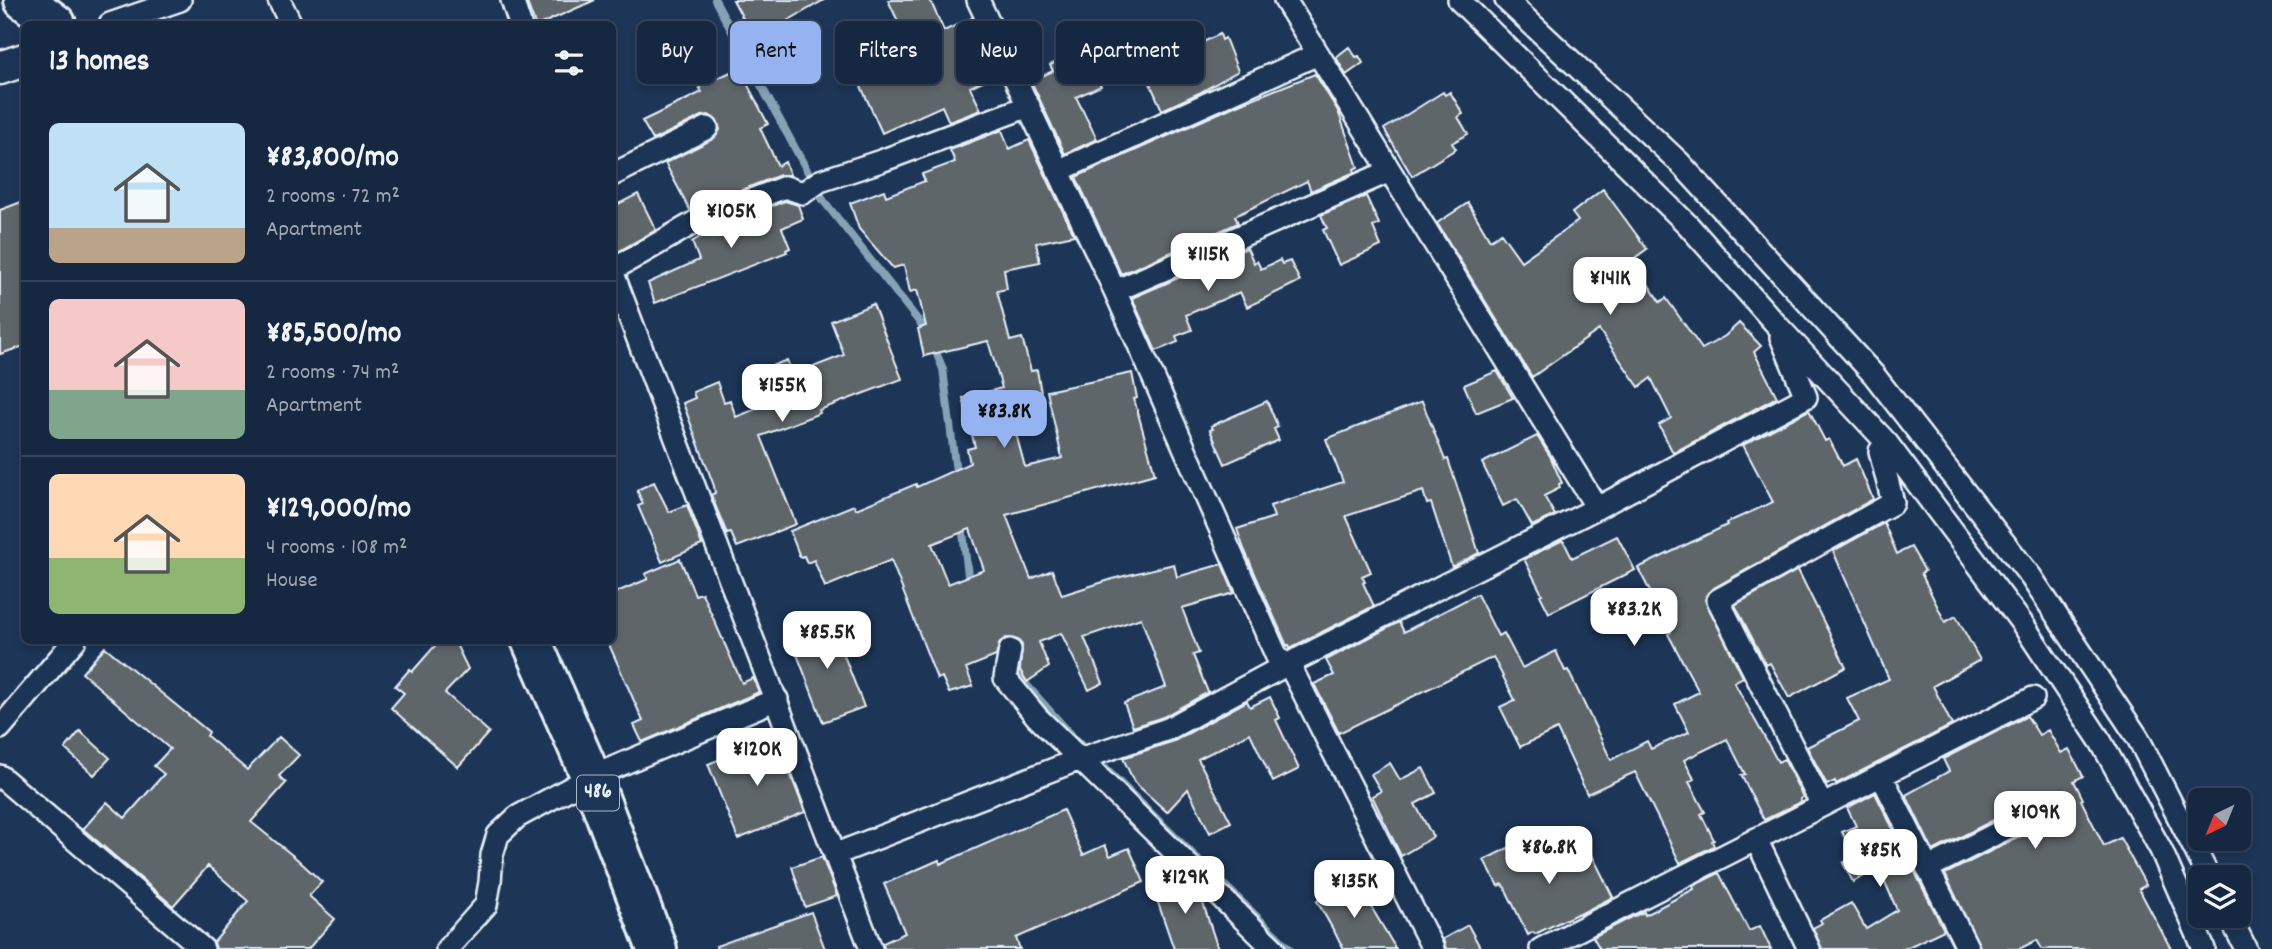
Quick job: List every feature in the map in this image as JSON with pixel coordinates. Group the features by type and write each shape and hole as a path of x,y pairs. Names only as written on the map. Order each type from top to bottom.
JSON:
{"highway":[{"path":"24,0 52,21"},
{"path":"48,0 62,21"},
{"name":"486","path":"533,644 591,777 657,949"}],"main road":[{"path":"0,68 21,61"}],"street":[{"path":"119,21 180,0"},
{"path":"279,0 290,21"},
{"path":"512,0 519,21"},
{"path":"978,0 1115,291 1277,657 1292,670 1433,949"},
{"path":"1285,0 1597,508"},
{"path":"1459,0 1689,225 1775,323 1887,443 2024,626 2101,742 2161,850 2204,949"},
{"path":"1506,0 1680,163 1874,375 2031,577 2130,726 2203,865"},
{"path":"1058,171 1318,54"},
{"path":"616,268 697,221 785,187 812,187 1029,106"},
{"path":"616,173 707,128"},
{"path":"1115,291 1390,171"},
{"path":"616,280 871,949"},
{"path":"836,853 1080,759 1168,729 1286,665 1597,508 1806,397 1775,323"},
{"path":"1822,805 1718,600 1893,503 1880,451 1887,443"},
{"path":"0,728 72,644"},
{"path":"1010,650 1005,678 1037,717 1274,949"},
{"path":"1541,949 2033,698"},
{"path":"447,949 486,905 491,882 492,855 498,835 517,817 591,777 776,699"},
{"path":"1881,775 1968,949"},
{"path":"0,776 203,949"},
{"path":"1928,869 2035,814"},
{"path":"1756,839 1809,949"},
{"path":"2236,928 2246,949"}],"building":[{"path":"526,0 595,0 548,21 534,21"},
{"path":"733,0 824,0 787,21 744,21"},
{"path":"888,0 930,0 939,21 898,21"},
{"path":"956,25 956,84 976,84 970,87 981,110 949,122 942,106 882,133 860,84 942,84 942,27 944,31"},
{"path":"1220,34 1222,40 1225,38 1238,71 1162,110 1150,84 1204,84 1204,42"},
{"path":"1349,47 1363,63 1346,75 1336,57"},
{"path":"1056,62 1056,84 1101,86 1076,97 1097,139 1065,154 1032,84 1042,84 1042,76 1053,71 1050,65"},
{"path":"730,72 730,84 747,84 768,124 760,128 778,166 785,162 790,175 780,175 690,210 665,163 713,139 720,130 718,122 709,115 702,116 653,140 642,121 702,92 699,87 716,84 716,79"},
{"path":"1315,74 1338,111 1358,167 1354,169 1355,172 1311,191 1307,181 1235,216 1238,223 1236,224 1121,274 1076,177 1239,104"},
{"path":"1443,92 1445,95 1450,92 1463,114 1458,117 1468,134 1452,143 1456,149 1412,176 1384,129"},
{"path":"1002,130 1009,149 1029,140 1074,235 1036,243 1040,262 1004,269 1007,289 997,291 1010,341 1022,338 1031,371 1037,370 1044,409 1012,419 1025,467 1062,458 1047,391 1132,373 1137,398 1134,399 1155,474 1006,515 1031,579 1052,570 1062,595 1174,564 1177,577 1222,564 1234,593 1182,608 1199,653 1193,655 1208,692 1163,717 1133,727 1124,703 1166,687 1141,618 1084,637 1103,683 1089,690 1061,633 1039,642 1049,667 1027,682 1020,670 1022,645 1018,640 1006,638 1000,642 996,656 966,668 973,686 949,693 942,677 937,679 891,560 825,587 814,560 807,563 804,556 800,557 790,531 854,505 856,509 916,484 917,487 970,463 967,449 975,447 963,398 1002,388 988,341 924,356 918,329 926,326 917,290 910,292 904,265 893,268 859,229 850,203 884,190 886,196 925,181 922,174 955,162 950,150","holes":["970,529 984,570 948,584 932,544"]},
{"path":"1603,189 1647,249 1632,260 1660,302 1666,298 1702,349 1725,336 1739,323 1761,346 1754,352 1777,397 1673,453 1659,425 1671,418 1651,378 1639,387 1599,330 1532,377 1437,223 1468,203 1490,240 1501,233 1521,261 1578,221 1572,213"},
{"path":"638,194 656,230 616,253 616,205"},
{"path":"1366,196 1379,224 1373,227 1381,246 1339,265 1323,230 1327,228 1321,215"},
{"path":"785,201 798,205 803,219 782,228 790,248 787,252 655,303 648,283 699,260 692,242 703,235 702,233"},
{"path":"21,202 21,347 0,354 0,210"},
{"path":"1247,248 1254,263 1257,261 1261,269 1280,260 1282,264 1290,261 1300,281 1247,307 1240,292 1186,315 1192,330 1176,336 1178,342 1156,351 1132,298"},
{"path":"873,304 902,379 819,410 820,413 761,436 796,524 737,547 731,533 727,534 711,495 715,493 714,486 683,403 695,398 693,392 717,382 724,402 730,400 736,417 774,402 761,370 787,360 793,375 844,355 831,321"},
{"path":"1497,371 1513,398 1476,413 1464,385"},
{"path":"1267,401 1278,427 1274,429 1279,440 1225,464 1210,430 1213,429 1211,426"},
{"path":"1422,401 1445,460 1448,459 1479,553 1452,567 1431,503 1427,504 1423,491 1346,516 1371,572 1362,576 1374,606 1290,648 1237,529 1274,517 1270,506 1343,482 1326,439"},
{"path":"1809,410 1825,441 1829,439 1843,466 1856,459 1873,499 1712,589 1705,600 1743,677 1734,682 1778,762 1784,759 1803,797 1801,802 1764,820 1741,775 1745,774 1727,739 1684,760 1694,779 1689,782 1705,812 1701,814 1714,840 1714,846 1680,863 1635,772 1587,794 1557,729 1520,747 1500,707 1515,700 1493,657 1339,733 1314,684 1334,675 1326,660 1399,622 1404,632 1477,594 1498,636 1504,633 1522,668 1556,651 1565,671 1568,670 1611,760 1647,741 1651,749 1689,732 1675,704 1699,692 1668,634 1671,632 1638,568 1773,502 1743,445"},
{"path":"1537,436 1562,483 1559,484 1560,488 1544,496 1555,515 1532,526 1517,499 1503,506 1482,463"},
{"path":"654,482 669,512 687,505 702,545 662,562 638,506 643,504 637,490"},
{"path":"1884,523 1897,554 1911,547 1925,571 1921,573 1945,622 1956,616 1980,660 1933,686 1952,725 1836,784 1835,781 1827,785 1807,747 1859,721 1847,698 1889,679 1833,551"},
{"path":"1617,536 1635,570 1549,613 1524,559 1563,540 1572,558"},
{"path":"680,559 695,595 702,593 742,683 753,678 759,692 642,742 634,725 643,721 609,644 616,644 616,592 648,579 645,574"},
{"path":"1798,570 1846,667 1789,698 1770,663 1766,665 1735,605"},
{"path":"831,620 835,629 841,631 838,640 864,707 823,722 790,636"},
{"path":"436,644 456,644 468,669 445,693 489,732 458,767 391,708 404,693 395,686 410,669 412,672"},
{"path":"105,647 209,732 207,736 247,770 279,737 299,755 279,776 286,783 251,822 322,882 309,896 335,919 308,949 216,949 214,942 248,901 208,866 173,906 83,829 107,802 125,818 164,774 154,766 170,749 82,673"},
{"path":"1270,697 1280,718 1276,720 1299,769 1273,782 1250,733 1198,759 1231,822 1210,833 1188,789 1167,812 1134,782 1123,758 1174,741 1247,701 1250,707"},
{"path":"2027,716 2039,735 2048,730 2061,753 2069,749 2083,776 2074,781 2104,846 2120,838 2146,885 2139,889 2171,949 2042,949 2037,940 2019,949 1981,949 1945,874 2041,826 2046,821 2047,809 2042,803 2029,802 1933,851 1906,795 1949,771 1943,759"},
{"path":"80,731 110,758 94,775 65,749"},
{"path":"776,737 805,812 738,839 708,764"},
{"path":"1390,763 1400,780 1423,768 1436,793 1415,804 1433,837 1401,856 1372,796 1381,791 1371,774"},
{"path":"1875,793 1944,930 1904,949 1822,949 1813,928 1822,923 1820,920 1851,903 1866,929 1897,910 1879,868 1853,882 1843,863 1854,857 1842,832 1856,826 1847,808"},
{"path":"1063,810 1083,855 1105,845 1110,856 1129,848 1144,882 1016,938 1020,949 884,949 883,943 905,933 884,884 939,860 940,864"},
{"path":"1520,842 1536,871 1587,845 1613,897 1528,935 1503,884 1498,886 1484,860"},
{"path":"822,857 837,896 805,907 792,867"},
{"path":"1719,873 1749,931 1760,926 1771,949 1600,949 1593,937 1632,917 1644,912 1645,915"},
{"path":"1182,878 1201,897 1218,949 1174,949 1153,888"},
{"path":"1353,880 1396,949 1344,949 1317,901"},
{"path":"811,912 825,949 717,949 716,946"},
{"path":"1468,925 1481,949 1446,949 1443,939"}],"waterway":[{"path":"715,0 823,200 928,333"},
{"path":"933,345 943,369 957,480"},
{"path":"962,524 969,584"},
{"path":"990,644 1073,737 1290,949"}]}
